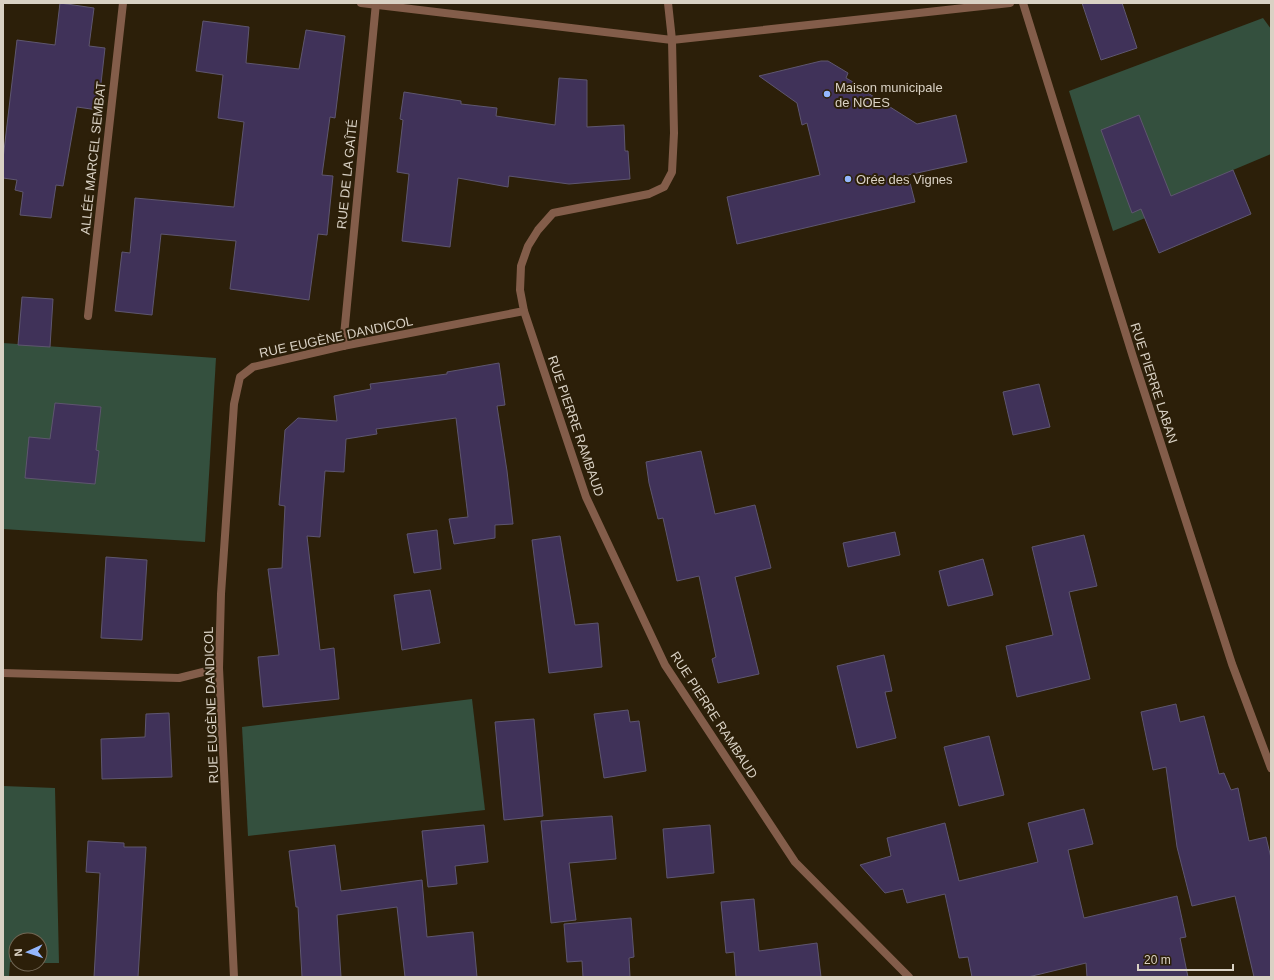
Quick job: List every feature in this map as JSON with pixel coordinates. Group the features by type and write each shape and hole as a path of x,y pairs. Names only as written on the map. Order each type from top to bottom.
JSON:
{"street":[{"name":"ALLÉE MARCEL SEMBAT","path":"88,316 123,3"},
{"path":"361,3 672,40 1010,3"},
{"path":"524,311 520,290 521,266 528,246 538,230 553,213 649,194 664,187 670,177 672,172 674,133 672,40 668,3"},
{"name":"RUE PIERRE LABAN","path":"1023,3 1133,357 1232,664 1271,768"},
{"name":"RUE DE LA GAÎTÉ","path":"343,346 376,4"},
{"name":"RUE EUGÈNE DANDICOL","path":"234,977 219,668 221,594 233,412 240,377 253,367 343,346 524,311"},
{"name":"RUE PIERRE RAMBAUD","path":"524,311 586,497 665,665 795,862 910,977"},
{"path":"3,673 179,678 219,668"}],"green space":[{"path":"1263,18 1271,29 1271,154 1233,170 1180,204 1113,231 1069,91"},
{"path":"3,343 216,358 205,542 3,529"},
{"path":"472,699 485,810 248,836 242,727"},
{"path":"3,786 55,788 59,963 48,963 48,932 8,932 9,977 3,977"}],"building":[{"path":"60,3 94,8 89,46 105,48 98,110 77,107 63,186 56,185 51,218 20,215 23,192 15,190 17,180 3,178 3,159 17,40 55,45"},
{"path":"1082,3 1122,3 1137,48 1101,60"},
{"path":"203,21 249,27 246,63 299,69 306,30 345,36 335,118 330,117 322,175 333,176 327,235 318,234 309,300 230,289 236,241 161,234 152,315 115,311 122,252 130,253 135,198 234,207 244,122 218,118 223,75 196,71"},
{"path":"821,61 828,61 848,73 846,78 853,82 852,83 917,124 956,115 967,162 908,175 915,202 737,244 727,197 820,175 807,123 802,125 797,103 759,76"},
{"path":"559,78 587,80 587,127 624,125 625,151 628,151 630,179 569,184 509,176 508,187 458,178 450,247 402,241 409,174 397,172 403,120 400,119 404,92 461,101 461,104 497,108 496,116 555,125"},
{"path":"1139,115 1171,196 1233,170 1251,214 1159,253 1141,209 1132,213 1101,130"},
{"path":"22,297 53,299 50,347 18,345"},
{"path":"499,363 505,405 497,406 513,524 495,525 495,538 454,544 449,519 468,517 456,418 376,429 377,434 346,439 344,472 325,471 320,537 307,536 320,650 334,648 339,699 263,707 258,657 279,655 268,569 282,568 285,506 279,505 285,430 298,418 337,421 334,396 371,389 370,384 447,374 447,372"},
{"path":"1039,384 1050,427 1013,435 1003,392"},
{"path":"55,403 101,407 96,450 99,451 95,484 25,478 29,437 50,439"},
{"path":"701,451 715,514 755,505 771,568 735,577 759,674 718,683 712,659 716,657 699,576 677,581 663,518 658,519 649,483 646,462"},
{"path":"437,530 441,569 414,573 407,534"},
{"path":"895,532 900,555 848,567 843,543"},
{"path":"1084,535 1097,586 1069,592 1090,679 1017,697 1006,646 1053,635 1032,547"},
{"path":"560,536 575,625 598,623 602,667 549,673 532,540"},
{"path":"106,557 147,560 142,640 101,638"},
{"path":"983,559 993,595 948,606 939,571"},
{"path":"430,590 440,643 402,650 394,595"},
{"path":"884,655 892,691 885,692 896,738 857,748 837,666"},
{"path":"1176,704 1180,722 1204,716 1219,774 1224,773 1231,790 1238,788 1249,841 1266,837 1271,858 1271,977 1254,977 1235,896 1192,906 1177,847 1166,767 1153,770 1141,712"},
{"path":"628,710 630,722 639,721 646,771 604,778 594,714"},
{"path":"169,713 172,777 102,779 101,739 145,737 146,714"},
{"path":"534,719 543,816 504,820 495,722"},
{"path":"989,736 1004,795 959,806 944,747"},
{"path":"1084,809 1093,844 1068,850 1084,918 1177,896 1186,937 1180,938 1188,977 1087,977 1086,963 1028,977 972,977 968,957 959,958 945,894 907,903 903,889 885,893 860,865 891,856 887,838 945,823 959,881 1038,862 1028,823"},
{"path":"612,816 616,859 569,863 576,920 551,923 541,821"},
{"path":"484,825 488,862 455,866 457,884 428,887 422,831"},
{"path":"710,825 714,873 667,878 663,829"},
{"path":"88,841 124,843 124,847 146,847 138,977 94,977 100,873 86,872"},
{"path":"335,845 341,891 422,880 427,937 473,932 477,977 405,977 397,907 337,915 341,977 302,977 298,907 296,907 289,851"},
{"path":"754,899 759,951 817,943 821,977 736,977 734,952 726,953 721,902"},
{"path":"631,918 634,957 629,958 630,977 583,977 582,961 567,962 564,924"}],"place":[{"name":"Maison municipale de NOES","path":"827,94"},
{"name":"Orée des Vignes","path":"848,179"}]}
